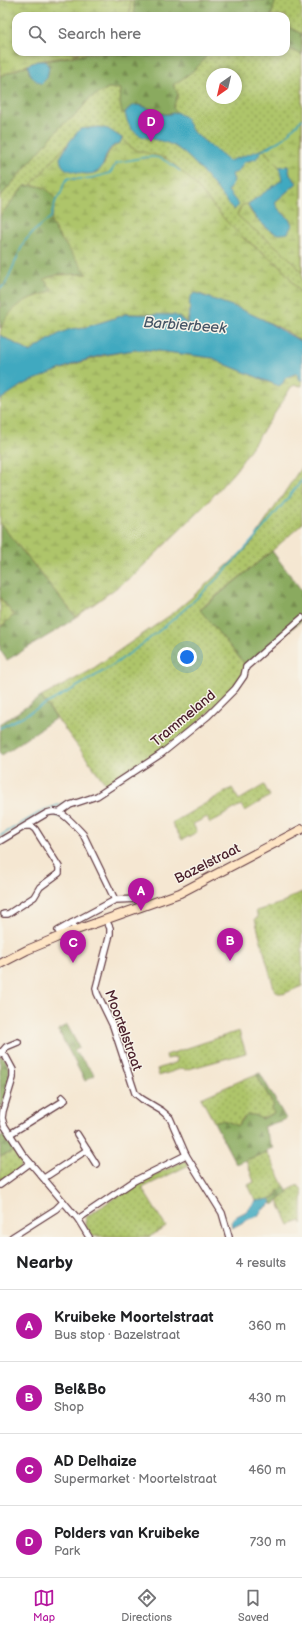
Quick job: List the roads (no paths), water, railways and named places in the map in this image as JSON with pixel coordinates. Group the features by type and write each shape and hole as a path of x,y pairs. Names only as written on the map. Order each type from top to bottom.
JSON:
{"main road":[{"name":"Bazelstraat","path":"0,964 74,927 106,920 180,892 302,829"}],"street":[{"name":"Trammeland","path":"0,841 47,813 55,811 60,812 70,805 97,796 161,754 213,710 235,689 244,676 246,666 302,618"},
{"path":"60,812 82,834 115,900"},
{"path":"4,914 8,914 34,897 40,887 57,875 60,871 35,829 31,826 27,826"},
{"name":"Bazelstraat","path":"58,931 74,927 115,900 139,899"},
{"name":"Moortelstraat","path":"106,920 110,928 110,934 96,988 98,999 113,1026 135,1093 170,1118 186,1155 222,1213 229,1237"},
{"path":"18,1042 6,1047 1,1053 6,1057 13,1070 13,1078 2,1118 4,1125 30,1163 78,1219 89,1237"},
{"path":"10,1134 65,1098"},
{"path":"77,1134 96,1164"},
{"path":"44,1178 87,1150"},
{"path":"78,1219 134,1181 186,1155"},
{"path":"0,1185 30,1163"},
{"path":"12,1237 56,1209 63,1202"}],"water":[{"path":"37,61 45,61 49,67 47,78 41,84 29,71 28,65"},
{"path":"135,105 160,114 170,114 176,112 185,117 193,132 229,161 263,149 256,159 244,162 238,172 232,174 234,181 228,191 239,205 234,210 189,157 172,145 137,134 132,129 128,123 125,113 128,109"},
{"path":"99,127 108,129 122,138 120,143 113,146 106,155 101,168 94,173 83,174 65,168 61,163 60,158 70,141 80,129"},
{"path":"288,166 290,175 297,183 275,202 292,225 288,233 279,234 262,224 251,211 248,204 282,180 279,167"},
{"path":"195,293 238,308 264,320 302,342 302,381 299,379 297,373 285,378 283,383 279,386 213,358 151,350 134,350 102,355 76,363 22,385 0,400 0,335 30,352 62,332 75,328 80,329 125,314 174,315 179,317 187,324 190,313 190,299"},
{"path":"270,1199 272,1203 261,1211 258,1216 232,1228 231,1221 245,1212 256,1201"}],"waterway":[{"path":"263,150 284,138 302,119"},
{"name":"Barbierbeek","path":"0,288 5,285 24,242 33,232 51,217 56,200 68,178 85,179 100,176 110,173 118,163 146,157 162,159 180,171"},
{"path":"0,728 59,697 102,672 143,644 169,623 193,602 239,555 261,531 302,480"},
{"path":"0,836 44,810 65,803"},
{"path":"46,817 52,814 65,819"}],"place":[{"name":"Polders van Kruibeke","path":"151,142"},
{"name":"Kruibeke Moortelstraat","path":"141,911"},
{"name":"Bel&Bo","path":"230,961"},
{"name":"AD Delhaize","path":"73,963"}]}
